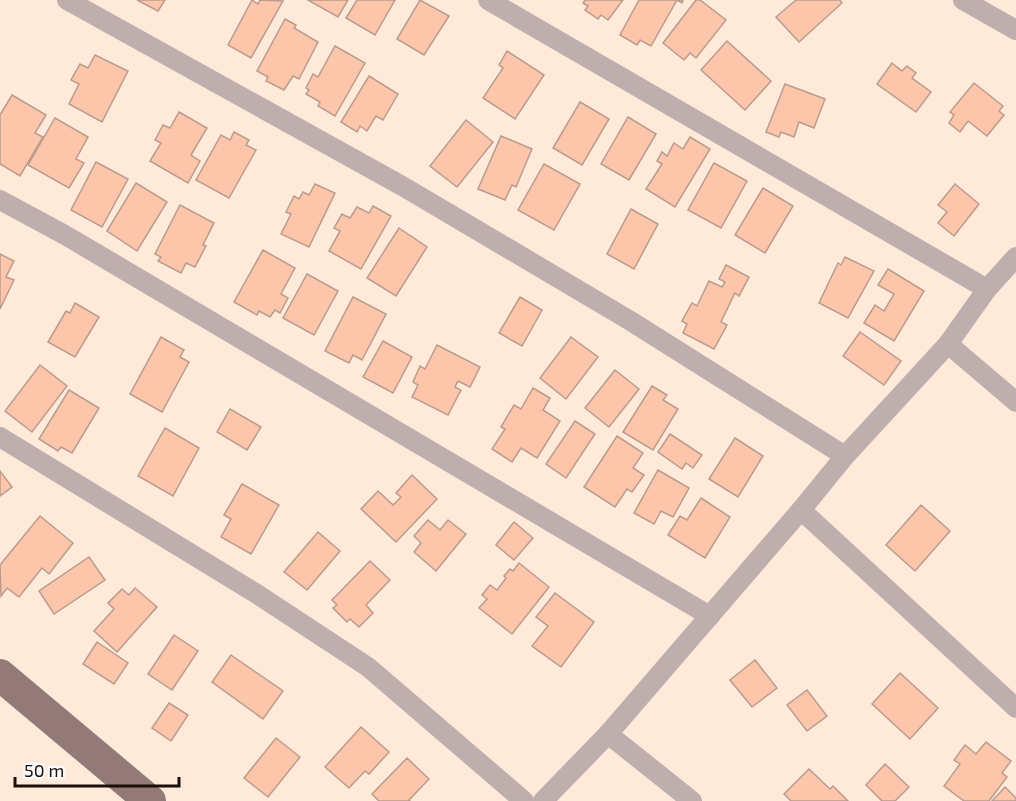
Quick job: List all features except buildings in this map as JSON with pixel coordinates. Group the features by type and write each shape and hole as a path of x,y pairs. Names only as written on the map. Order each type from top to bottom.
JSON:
{"main road":[{"path":"0,675 150,801"}],"street":[{"path":"67,0 424,199 629,320 845,456"},
{"path":"488,0 987,289"},
{"path":"963,0 1016,30"},
{"path":"0,200 75,241 710,616"},
{"path":"543,801 608,734 845,456 948,344 987,289 1016,256"},
{"path":"948,344 1016,402"},
{"path":"0,437 247,588 368,667 524,801"},
{"path":"801,510 1016,708"},
{"path":"608,734 692,801"}]}
